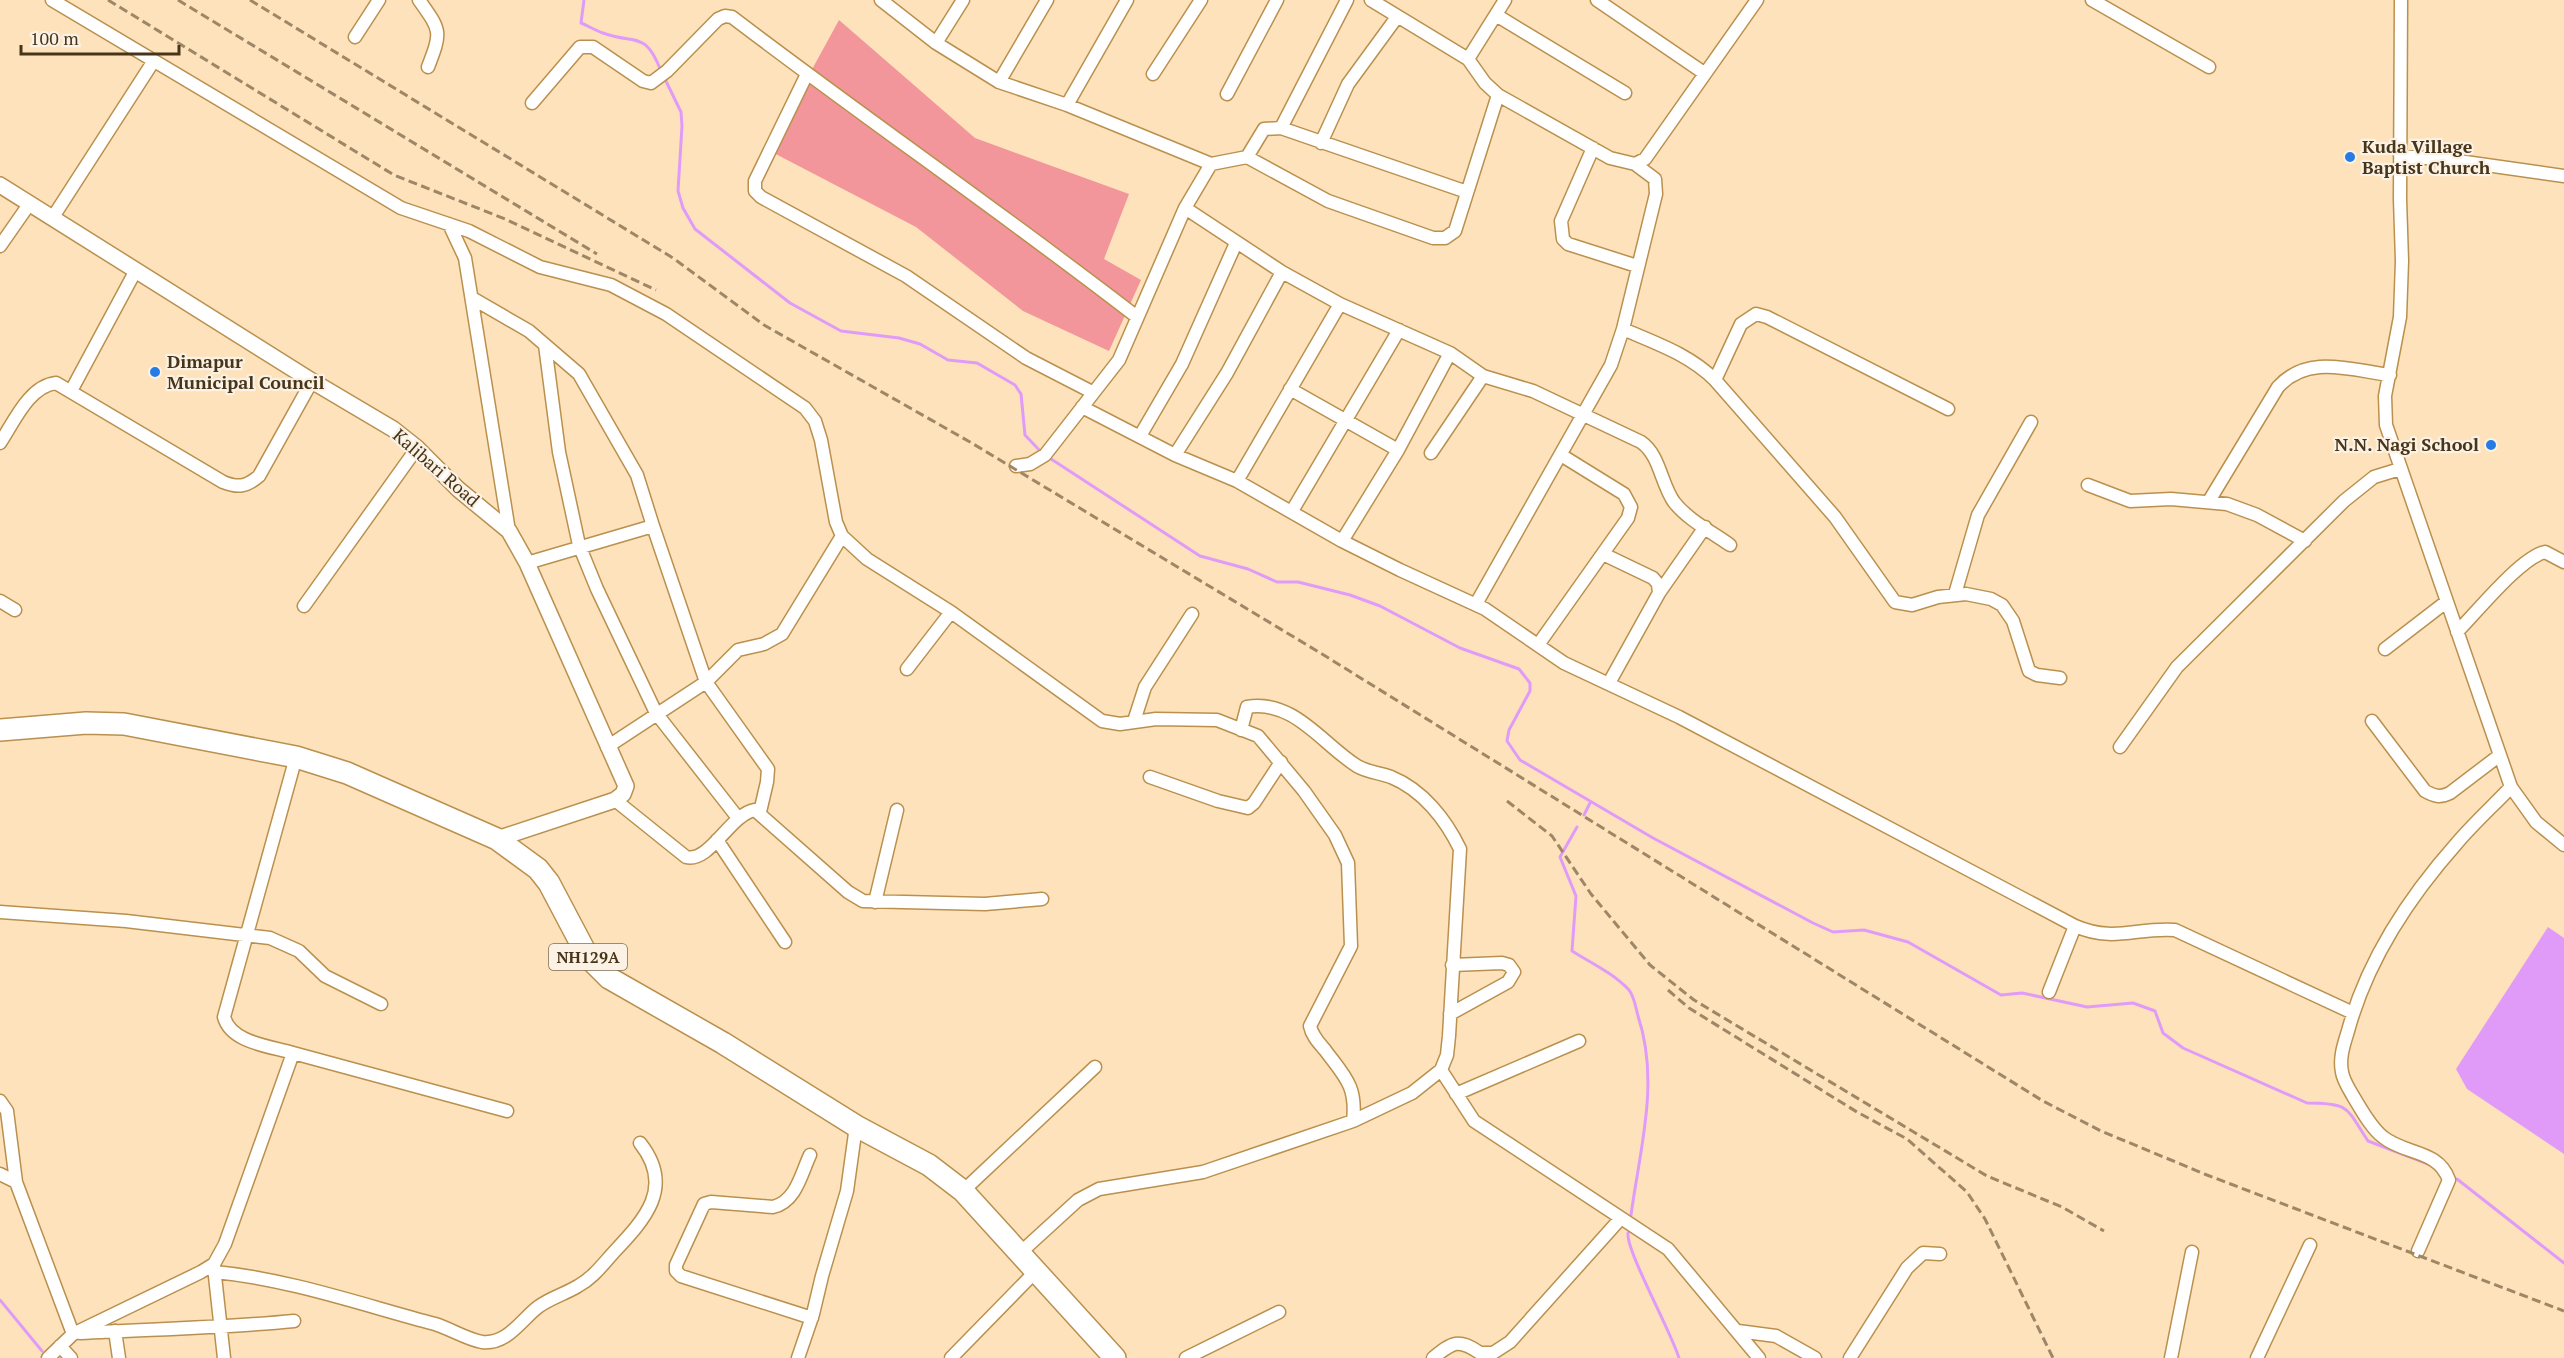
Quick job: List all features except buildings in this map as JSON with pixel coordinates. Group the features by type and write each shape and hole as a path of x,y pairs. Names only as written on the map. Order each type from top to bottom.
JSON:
{"highway":[{"name":"NH129A","path":"0,730 86,723 124,724 296,757 347,773 497,839 538,869 559,900 588,957 609,978 723,1043 856,1126 909,1152 963,1191 1114,1358"}],"street":[{"path":"52,0 401,208 449,224 540,267 611,285 666,314 805,408 815,422 821,440 834,514 842,536 867,559 951,612 1102,721 1120,724 1156,719 1217,720 1258,736 1304,791 1346,855 1351,946 1310,1026 1315,1038 1352,1086 1355,1105 1353,1122"},
{"path":"355,37 379,0"},
{"path":"419,0 438,28 438,40 428,67"},
{"path":"936,42 963,0"},
{"path":"999,82 1047,0"},
{"path":"1067,105 1127,0"},
{"path":"1153,74 1201,0"},
{"path":"1227,94 1277,0"},
{"path":"1281,128 1347,0"},
{"path":"1371,0 1468,59 1485,83 1498,95 1610,158 1635,164 1651,175 1656,185 1623,329 1606,375 1476,604"},
{"path":"1468,59 1505,0"},
{"path":"1597,0 1704,73"},
{"path":"1635,164 1645,159 1757,0"},
{"path":"2092,0 2209,67"},
{"path":"2401,0 2400,156 2403,252 2400,317 2385,418 2400,469 2511,787 2536,822 2564,845"},
{"path":"887,2 936,42 999,82 1067,105 1211,164 1247,157 1328,201 1433,238 1445,238 1455,231 1498,95"},
{"path":"1496,15 1625,93"},
{"path":"532,103 580,47 587,46 643,81 651,83 663,76 718,19 725,16 732,17 1044,245 1137,318"},
{"path":"1321,143 1348,84 1397,17"},
{"path":"53,217 153,62"},
{"path":"807,74 755,182 756,191 761,197 906,276 1026,358 1092,392"},
{"path":"1247,157 1264,129 1281,128 1467,192"},
{"path":"1593,148 1561,221 1563,239 1568,244 1637,266"},
{"path":"2400,156 2451,160 2564,176"},
{"path":"1016,466 1030,464 1045,455 1119,360 1131,338 1137,318 1185,208 1211,164"},
{"name":"Kalibari Road","path":"0,185 312,381 393,429 417,448 458,489 509,531 527,563 626,786 623,794 615,800"},
{"path":"0,246 30,203"},
{"path":"1185,208 1282,272 1340,304 1450,353 1483,376 1515,384 1648,446 1676,505 1730,544"},
{"path":"449,224 462,251 472,298 509,531"},
{"path":"1140,436 1182,364 1236,243"},
{"path":"71,391 136,270"},
{"path":"1175,455 1227,373 1282,272"},
{"path":"472,298 512,320 579,374 637,475 706,682 768,769 759,813"},
{"path":"1237,481 1340,304"},
{"path":"1715,380 1741,324 1756,314 1767,317 1948,409"},
{"path":"1623,329 1685,356 1715,380 1835,517 1895,602 1912,605 1955,594 1991,599 2002,604 2013,621 2029,671 2037,675 2060,678"},
{"path":"1292,511 1399,330"},
{"path":"545,345 559,452 579,546 656,713 738,818"},
{"path":"1342,541 1398,450 1450,353"},
{"path":"2209,501 2226,468 2287,376 2307,367 2327,367 2390,375"},
{"path":"1431,453 1483,376"},
{"path":"0,443 31,396 44,384 56,383 223,482 236,487 248,485 259,476 312,381"},
{"path":"1290,388 1344,422 1398,450"},
{"path":"1082,407 1175,455 1237,481 1342,541 1476,604 1510,623 1564,663 1679,717 2075,926 2102,935 2162,929 2175,930 2353,1012"},
{"path":"1955,594 1978,515 2031,422"},
{"path":"304,606 417,448"},
{"path":"1538,645 1628,518 1631,507 1629,500 1561,455"},
{"path":"2120,747 2177,667 2362,484 2400,469"},
{"path":"2088,485 2130,501 2170,499 2227,504 2257,515 2305,541"},
{"path":"527,563 653,526"},
{"path":"1609,683 1659,593 1705,526"},
{"path":"607,747 706,682 738,650 764,644 782,634 842,536"},
{"path":"2457,632 2523,564 2536,554 2545,552 2564,562"},
{"path":"1603,554 1653,578 1658,584 1659,593"},
{"path":"0,601 15,610"},
{"path":"2385,649 2446,602"},
{"path":"907,669 951,612"},
{"path":"1134,721 1144,687 1192,614"},
{"path":"1020,1253 1078,1200 1099,1189 1203,1172 1353,1122 1412,1093 1442,1070 1447,1055 1460,849 1438,814 1424,798 1402,782 1355,765 1315,730 1296,718 1263,707 1247,707 1241,730"},
{"path":"2372,721 2425,791 2434,796 2450,793 2500,755"},
{"path":"296,757 224,1017 227,1028 236,1036 507,1112"},
{"path":"1150,777 1218,801 1248,808 1254,803 1281,762"},
{"path":"2418,1251 2449,1180 2445,1170 2434,1160 2383,1137 2350,1090 2342,1072 2342,1050 2353,1012 2383,945 2429,876 2458,841 2511,787"},
{"path":"497,839 615,800 686,857 692,859 717,840 738,818 750,811 759,813 848,892 863,901 985,904 1042,899"},
{"path":"874,902 897,810"},
{"path":"717,840 784,942"},
{"path":"0,912 126,921 248,934 287,945 299,951 325,976 381,1004"},
{"path":"2049,992 2075,926"},
{"path":"1450,1014 1508,982 1514,972 1509,964 1502,963 1452,965"},
{"path":"1456,1094 1579,1041"},
{"path":"224,1358 214,1268 225,1244 293,1053"},
{"path":"963,1191 1095,1066"},
{"path":"1442,1070 1469,1115 1482,1126 1668,1249 1759,1358"},
{"path":"0,1101 7,1111 16,1182 73,1334"},
{"path":"798,1358 812,1318 822,1276 848,1191 856,1126"},
{"path":"48,1358 73,1334 214,1268 272,1280 440,1326 482,1342 497,1341 545,1302 592,1277 644,1220 656,1186 652,1162 640,1143"},
{"path":"810,1155 790,1200 783,1205 773,1207 711,1202 704,1204 676,1265 676,1271 681,1276 812,1318"},
{"path":"0,1174 16,1182"},
{"path":"1433,1358 1457,1342 1465,1343 1480,1353 1499,1350 1527,1323 1620,1218"},
{"path":"2257,1358 2310,1245"},
{"path":"2171,1358 2192,1251"},
{"path":"1850,1358 1907,1268 1923,1254 1940,1254"},
{"path":"951,1358 1036,1271"},
{"path":"1186,1358 1279,1312"},
{"path":"73,1334 221,1328 294,1322"},
{"path":"115,1331 120,1358"},
{"path":"1738,1331 1776,1336 1815,1358"},
{"path":"60,1346 71,1358"}],"shaded area":[{"path":"839,20 975,138 1129,194 1104,259 1141,280 1109,351 1023,311 916,227 768,150"},
{"path":"2548,927 2564,938 2564,1154 2467,1089 2456,1069"}],"waterway":[{"path":"584,0 581,23 603,33 644,44 650,49 661,71"},
{"path":"664,77 681,112 678,191 683,208 695,229 790,303 841,331 899,338 920,344 948,360 977,363 1015,385 1021,394 1025,435 1042,453"},
{"path":"1048,457 1200,556 1248,569 1277,582 1298,582 1350,595 1380,606 1460,648 1519,669 1530,683 1530,691 1509,730 1507,741 1520,760 1653,838 1813,923 1833,932 1864,930 1908,942 2001,995 2022,993 2087,1007 2133,1003 2155,1011 2163,1033 2183,1048 2307,1103 2340,1106 2351,1114 2368,1141 2431,1165"},
{"path":"1584,815 1590,803"},
{"path":"1577,827 1560,857 1576,896 1572,951 1609,973 1629,990 1635,1002 1644,1041 1648,1090 1631,1215"},
{"path":"2457,1179 2564,1263"},
{"path":"1628,1233 1634,1256 1679,1358"},
{"path":"0,1300 42,1351"}],"railway":[{"path":"108,0 394,175 505,219 656,290"},
{"path":"178,0 597,254"},
{"path":"250,0 673,258 764,325 970,442 1322,654 2043,1101 2101,1131 2207,1175 2564,1311"},
{"path":"1507,801 1552,836 1591,894 1650,965 1694,1000 1987,1176 2062,1207 2104,1231"},
{"path":"1668,990 1689,1008 1857,1112 1907,1139 1967,1192 1985,1219 2053,1358"}],"place":[{"name":"Kuda Village Baptist Church","path":"2350,157"},
{"name":"Dimapur Municipal Council","path":"155,372"},
{"name":"N.N. Nagi School","path":"2491,445"}]}
